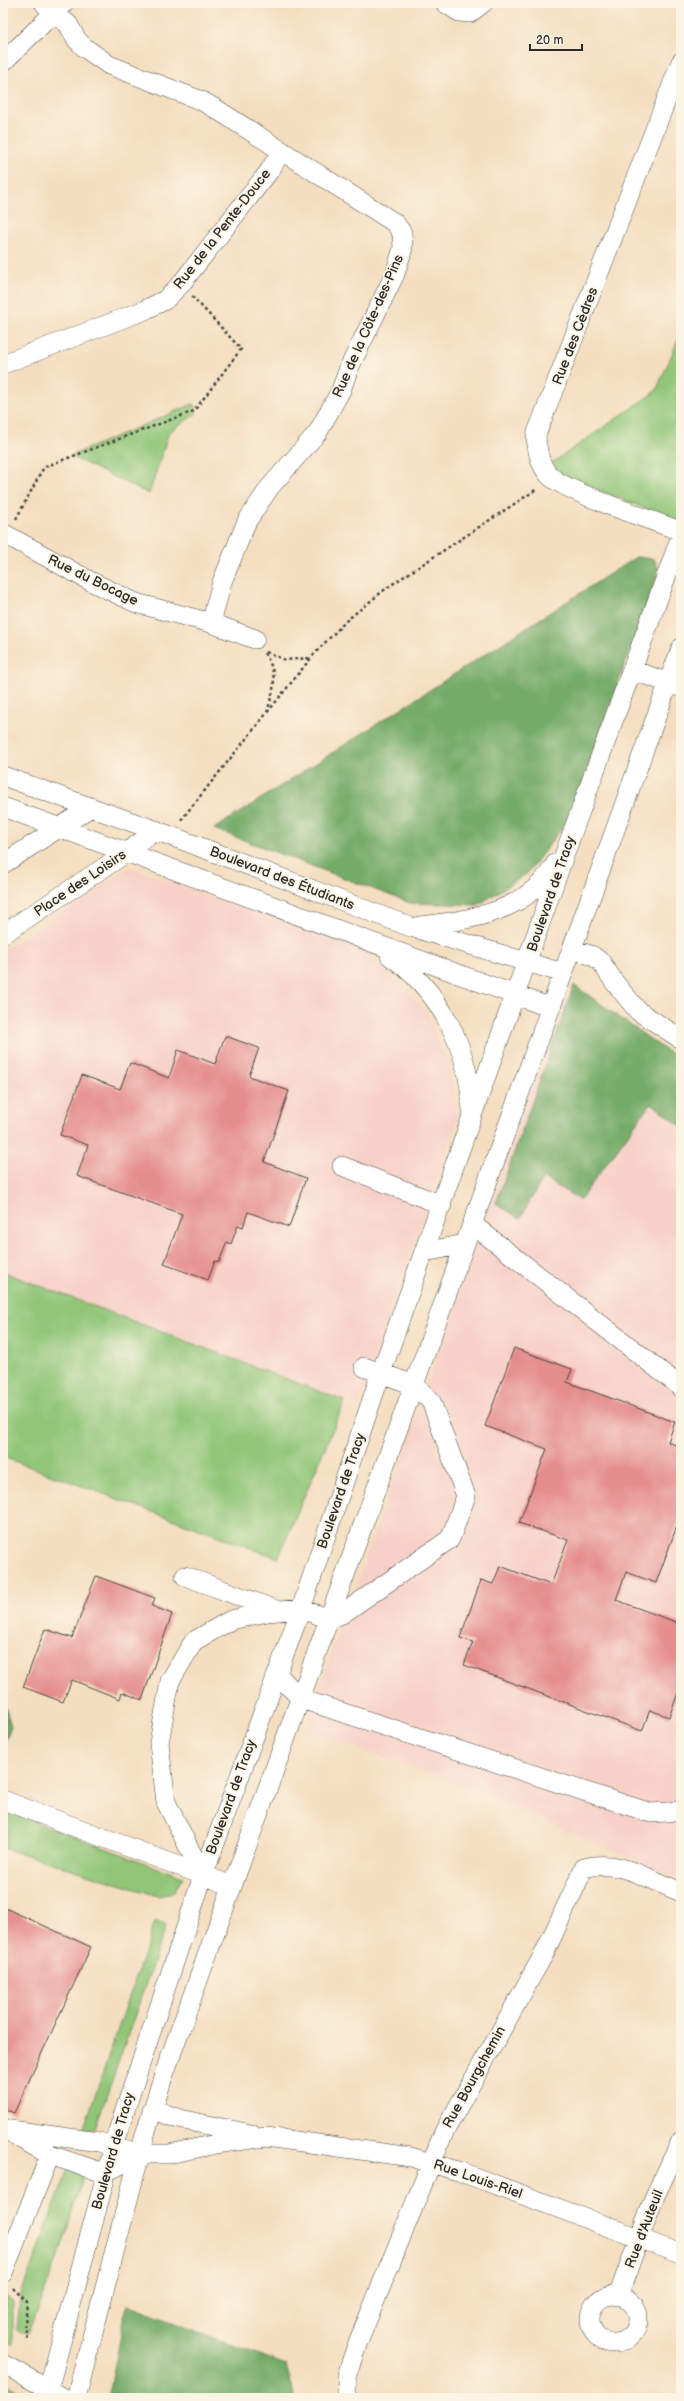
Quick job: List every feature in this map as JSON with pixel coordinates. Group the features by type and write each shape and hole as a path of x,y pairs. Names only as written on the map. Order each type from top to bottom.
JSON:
{"street":[{"path":"444,3 459,12 470,13 483,3"},
{"path":"3,62 54,7"},
{"name":"Rue de la Côte-des-Pins","path":"54,7 68,24 77,40 98,58 109,65 202,101 395,223 402,233 403,248 395,274 349,368 341,390 318,432 270,487 247,521 222,582 211,623"},
{"name":"Rue des Cèdres","path":"681,62 536,435 537,449 542,465 550,476 580,492 681,531"},
{"name":"Rue de la Pente-Douce","path":"3,364 145,310 165,300 181,284 270,170 281,152"},
{"name":"Rue du Bocage","path":"5,534 90,581 136,603 211,623 255,639"},
{"name":"Boulevard de Tracy","path":"53,2395 106,2172 131,2086 203,1876 301,1608 373,1370 425,1252 570,839 681,536"},
{"name":"Boulevard de Tracy","path":"76,2398 152,2109 563,973 675,685 681,648"},
{"path":"632,670 675,685"},
{"name":"Boulevard des Étudiants","path":"3,776 156,830 411,927 528,961 563,973"},
{"path":"3,807 370,943 551,1008"},
{"path":"3,864 91,807"},
{"name":"Place des Loisirs","path":"3,934 126,853 156,830"},
{"path":"411,927 468,919 494,913 515,904 531,894 551,873 570,839"},
{"path":"370,943 418,978 433,996 445,1015 468,1077 472,1116"},
{"path":"572,949 593,956 601,962 638,1011 681,1039"},
{"path":"342,1166 442,1205"},
{"path":"472,1224 681,1387"},
{"path":"425,1252 464,1244"},
{"path":"203,1876 166,1802 159,1743 170,1681 194,1641 231,1620 277,1611 301,1608 330,1619 342,1614 450,1539 466,1496 431,1401 414,1385 373,1370"},
{"path":"185,1576 277,1611"},
{"path":"277,1674 301,1699 651,1813 681,1811"},
{"path":"3,1800 232,1886"},
{"name":"Rue Bourgchemin","path":"347,2394 347,2374 357,2345 444,2132 544,1954 584,1868 596,1864 618,1866 681,1892"},
{"path":"192,1908 221,1917"},
{"name":"Rue Louis-Riel","path":"152,2109 180,2119 266,2137 411,2157 431,2162 681,2254"},
{"path":"4,2129 50,2155 89,2169 106,2172"},
{"name":"Rue Louis-Riel","path":"4,2129 114,2145 141,2154 169,2154 216,2144 266,2137"},
{"name":"Rue d'Auteuil","path":"618,2296 641,2239 654,2198 681,2141"},
{"name":"Rue Louis-Riel","path":"106,2172 141,2154"},
{"path":"6,2279 50,2155"},
{"path":"3,2364 53,2395"}],"path":[{"path":"5,534 44,467 194,411 242,349 181,284"},
{"path":"179,824 311,658 347,620 388,587 540,486"},
{"path":"266,715 274,687 273,665 262,650 285,660 311,658"},
{"path":"6,2279 27,2302 25,2324 28,2339"}],"shaded area":[{"path":"130,867 360,951 399,982 427,1014 450,1067 458,1119 359,1405 3,1272 3,951"},
{"path":"564,997 681,1078 681,1880 471,1789 305,1729"}],"green space":[{"path":"681,333 681,518 679,522 559,474 552,463 656,391"},
{"path":"193,404 197,413 169,432 149,494 70,456"},
{"path":"636,557 654,559 659,570 570,817 528,873 478,905 410,903 214,829"},
{"path":"574,985 681,1061 681,1126 651,1103 580,1200 543,1178 520,1219 496,1203"},
{"path":"3,1272 345,1401 278,1558 3,1457"},
{"path":"3,1699 11,1726 3,1747"},
{"path":"3,1810 183,1877 173,1893 158,1896 3,1848"},
{"path":"155,1922 164,1923 166,1926 95,2129 83,2130"},
{"path":"68,2169 84,2174 68,2230 31,2328 28,2333 20,2333 17,2329 20,2297"},
{"path":"3,2295 13,2301 13,2345 3,2345"},
{"path":"127,2305 286,2365 295,2398 108,2398"},
{"path":"3,2381 20,2391 24,2398 3,2398"}],"building":[{"path":"225,1036 259,1048 249,1076 289,1091 264,1162 306,1178 289,1227 248,1212 243,1227 238,1225 231,1244 227,1242 219,1262 215,1261 208,1280 164,1264 182,1214 77,1176 88,1145 60,1135 82,1075 120,1089 130,1063 169,1078 178,1050 215,1064"},
{"path":"514,1348 572,1369 567,1382 675,1422 668,1442 681,1447 681,1515 656,1583 626,1572 616,1600 681,1624 681,1685 669,1717 650,1710 642,1731 464,1665 473,1642 460,1638 481,1580 493,1584 500,1566 551,1585 568,1540 519,1523 547,1449 485,1426"},
{"path":"96,1576 155,1598 152,1606 172,1614 142,1700 122,1692 120,1699 72,1680 63,1702 23,1687 45,1629 72,1638"},
{"path":"3,1907 91,1947 14,2113 3,2108"}]}
